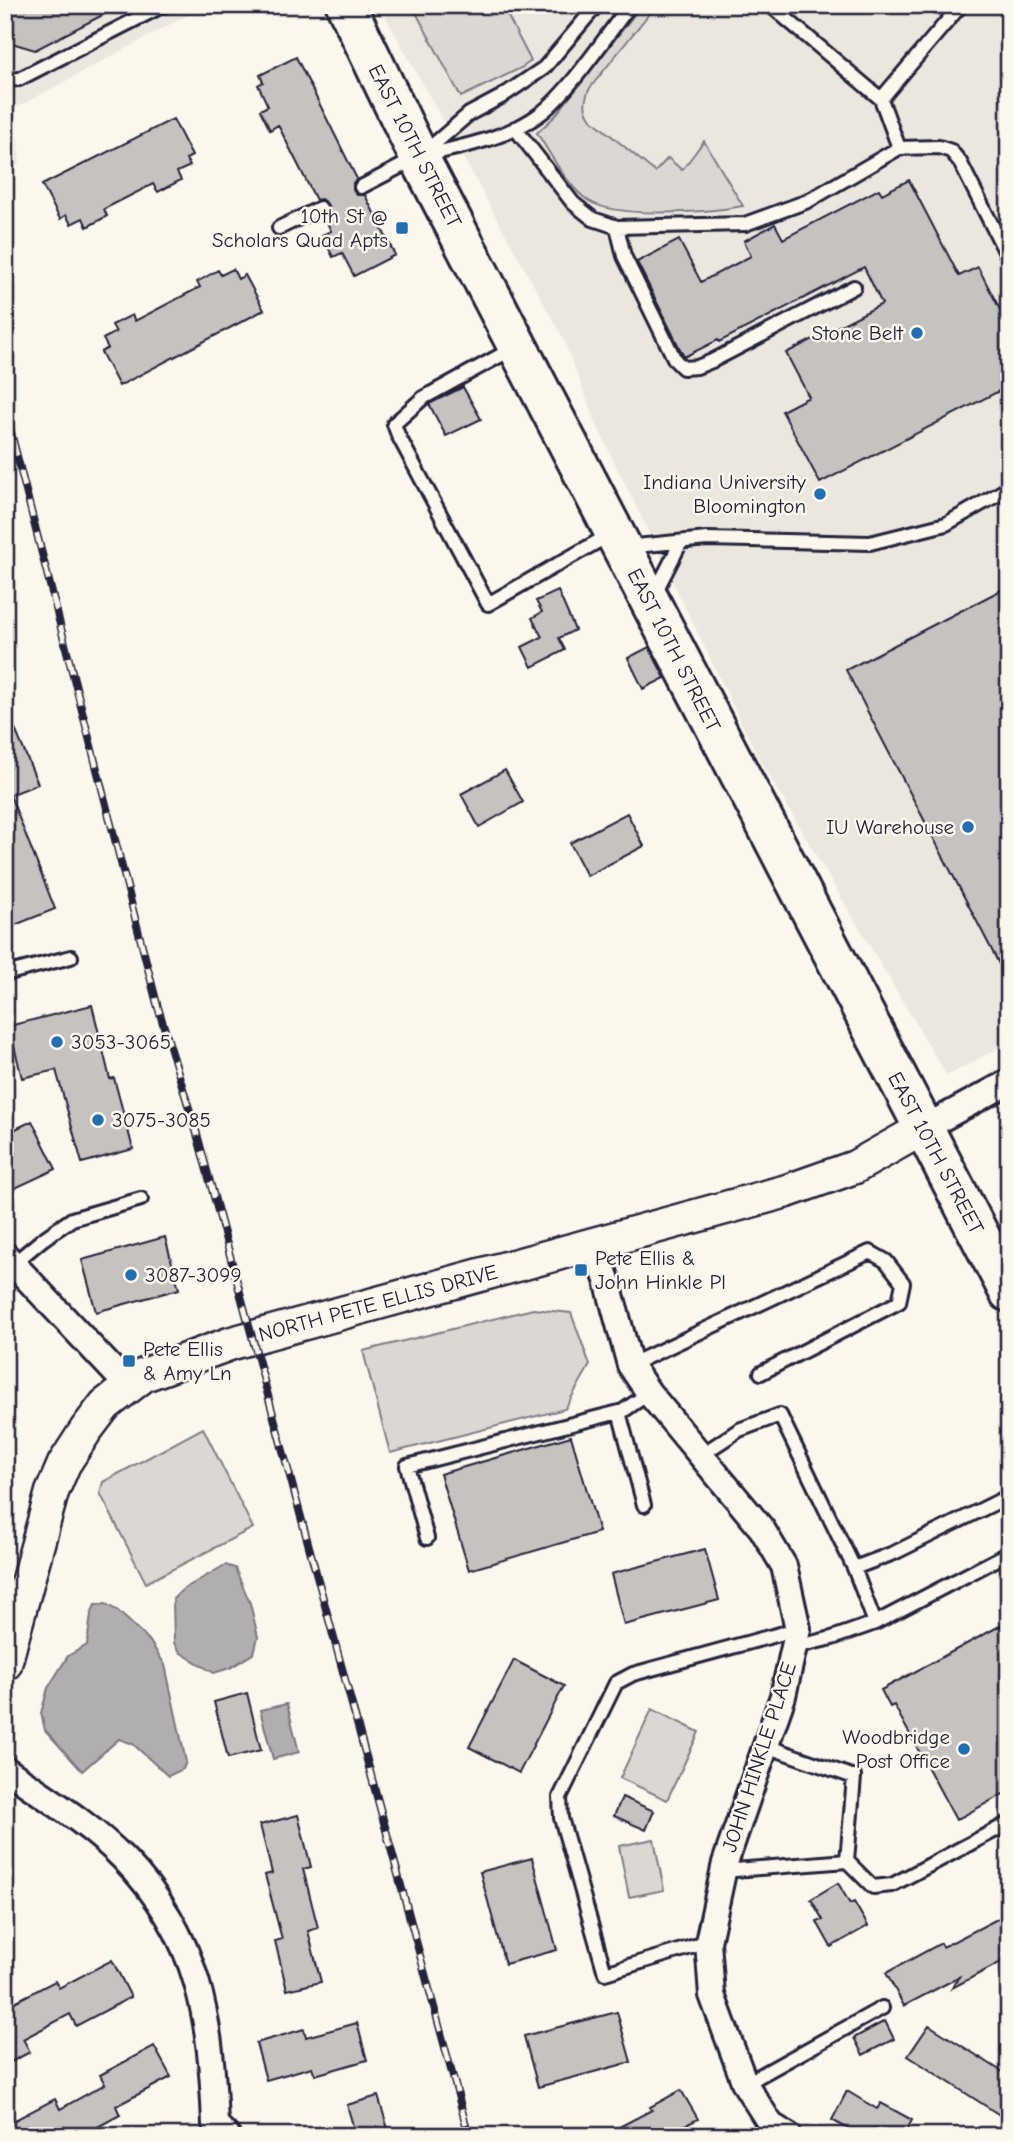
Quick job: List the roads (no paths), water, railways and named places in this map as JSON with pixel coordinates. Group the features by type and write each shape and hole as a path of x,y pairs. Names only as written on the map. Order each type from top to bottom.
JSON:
{"main road":[{"name":"EAST 10TH STREET","path":"346,5 419,157 1009,1292"}],"street":[{"path":"924,1128 1009,1082"},
{"name":"NORTH PETE ELLIS DRIVE","path":"5,1664 56,1482 64,1464 104,1405 128,1386 162,1367 232,1343 787,1191 855,1167 924,1128"},
{"name":"JOHN HINKLE PLACE","path":"594,1243 630,1364 649,1393 762,1529 784,1566 796,1638 783,1696 723,1871 708,1942 712,1995 744,2084 771,2125 789,2136"},
{"path":"9,1260 128,1386"},
{"path":"5,1769 122,1858 148,1886 170,1919 200,1988 213,2060 215,2124 227,2136"}],"lane":[{"path":"5,80 19,79 164,5"},
{"path":"419,157 469,114 501,97 544,68 597,5"},
{"path":"360,187 419,157 482,142 515,128 540,113 558,96 631,5"},
{"path":"770,5 881,99 899,148"},
{"path":"881,99 961,5"},
{"path":"515,128 573,203 593,219 618,227 745,224 808,201 899,148 939,147 951,151 960,162 1009,259"},
{"path":"279,228 320,208"},
{"path":"618,227 624,256 675,360 683,368 697,367 712,361 854,287"},
{"path":"517,346 423,398 394,424 488,604 617,540 870,542 946,524 1009,488"},
{"path":"658,618 659,584 681,542"},
{"path":"5,974 71,957"},
{"path":"9,1260 72,1219 141,1199"},
{"path":"630,1364 870,1252 886,1261 903,1283 899,1302 761,1373"},
{"path":"427,1538 407,1466 619,1412 649,1393"},
{"path":"619,1412 644,1505"},
{"path":"701,1455 739,1430 780,1415 854,1568 875,1623"},
{"path":"854,1568 894,1553 1009,1496"},
{"path":"708,1942 605,1973 561,1818 560,1797 616,1683 633,1674 796,1638 832,1638 875,1623 1009,1553"},
{"path":"766,1746 854,1777 847,1861"},
{"path":"723,1871 847,1861 873,1886 892,1885 1009,1823"},
{"path":"744,2084 882,2008"}],"railway":[{"path":"5,409 157,1004 197,1134 469,2136"}],"place":[{"name":"10th St @ Scholars Quad Apts","path":"402,228"},
{"name":"Stone Belt","path":"917,333"},
{"name":"Indiana University Bloomington","path":"820,494"},
{"name":"IU Warehouse","path":"968,827"},
{"name":"3053-3065","path":"57,1042"},
{"name":"3075-3085","path":"98,1120"},
{"name":"Pete Ellis & John Hinkle Pl","path":"581,1270"},
{"name":"3087-3099","path":"131,1275"},
{"name":"Pete Ellis & Amy Ln","path":"129,1361"},
{"name":"Woodbridge Post Office","path":"964,1749"}]}
